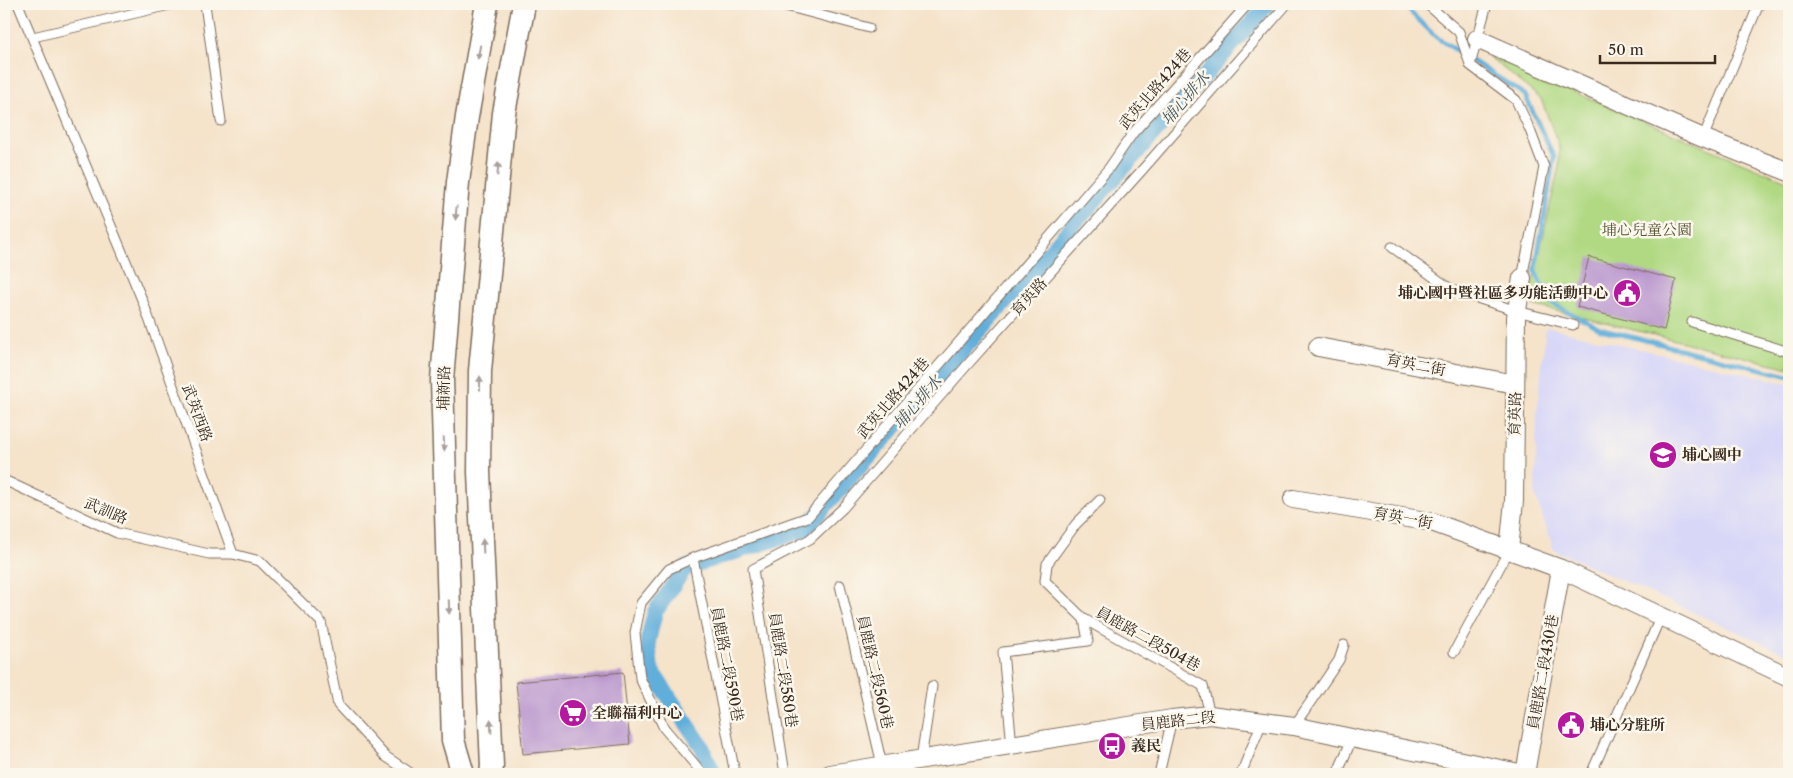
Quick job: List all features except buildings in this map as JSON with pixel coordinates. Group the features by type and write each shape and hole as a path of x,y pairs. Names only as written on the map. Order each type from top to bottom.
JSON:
{"street":[{"name":"埔新路","path":"463,774 453,740 442,380 458,182 467,117 487,4"},
{"path":"491,774 479,472 480,371 504,114 524,4"},
{"path":"1477,39 1703,138 1789,172"},
{"name":"育英路","path":"1509,550 1514,502 1517,311 1522,278"},
{"name":"育英二街","path":"1318,347 1515,384"},
{"name":"育英一街","path":"1293,499 1432,522 1509,550"},
{"path":"1509,550 1561,569 1789,677"},
{"name":"員鹿路二段430巷","path":"1524,774 1561,569"},
{"name":"員鹿路二段","path":"830,774 1172,719 1210,715 1294,726 1464,766 1524,774"}],"lane":[{"name":"武英西路","path":"18,4 143,302 233,554"},
{"path":"33,36 174,4"},
{"path":"205,4 221,121"},
{"path":"778,4 869,28"},
{"name":"武英北路424巷","path":"703,774 664,728 640,678 635,633 641,603 669,568 808,517 1109,168 1133,133 1248,4"},
{"name":"育英路","path":"753,570 810,539 843,508 1287,4"},
{"path":"1427,4 1460,32 1470,65"},
{"path":"1470,65 1487,4"},
{"path":"1703,138 1758,4"},
{"name":"育英路","path":"1470,65 1516,100 1544,167 1522,278"},
{"path":"1392,247 1452,290 1517,311 1573,325"},
{"path":"1692,322 1789,352"},
{"name":"武訓路","path":"4,480 117,533 209,554 233,554"},
{"name":"員鹿路二段504巷","path":"1100,500 1076,524 1046,564 1045,581 1084,619 1203,686 1210,715"},
{"path":"1454,652 1509,550"},
{"path":"233,554 260,561 321,622 338,705 385,756 412,774"},
{"name":"員鹿路二段590巷","path":"692,558 735,774"},
{"name":"員鹿路二段580巷","path":"753,570 785,774"},
{"name":"員鹿路二段560巷","path":"840,585 882,765"},
{"path":"1590,774 1661,616"},
{"path":"1012,746 1003,652 1088,640 1084,619"},
{"path":"1294,726 1339,660 1344,645"},
{"path":"920,759 932,686"},
{"path":"1159,774 1172,719"},
{"path":"1241,774 1262,722"},
{"path":"1337,774 1352,739"}],"shaded area":[{"name":"埔心國中","path":"1546,327 1789,384 1789,655 1554,550 1535,495 1537,414"}],"green space":[{"name":"埔心兒童公園","path":"1488,56 1789,182 1789,368 1528,304 1559,166 1559,146 1541,99"}],"waterway":[{"name":"埔心排水","path":"714,774 701,745 651,670 648,641 655,612 685,568 804,530 1268,4"},
{"path":"1402,4 1436,37 1465,56"},
{"path":"1471,60 1525,95 1554,157 1535,271 1550,302 1600,329 1789,376"}],"place":[{"name":"埔心國中暨社區多功能活動中心","path":"1627,293"},
{"name":"埔心國中","path":"1663,455"},
{"name":"全聯福利中心","path":"573,713"},
{"name":"埔心分駐所","path":"1571,725"},
{"name":"義民","path":"1112,746"}]}
